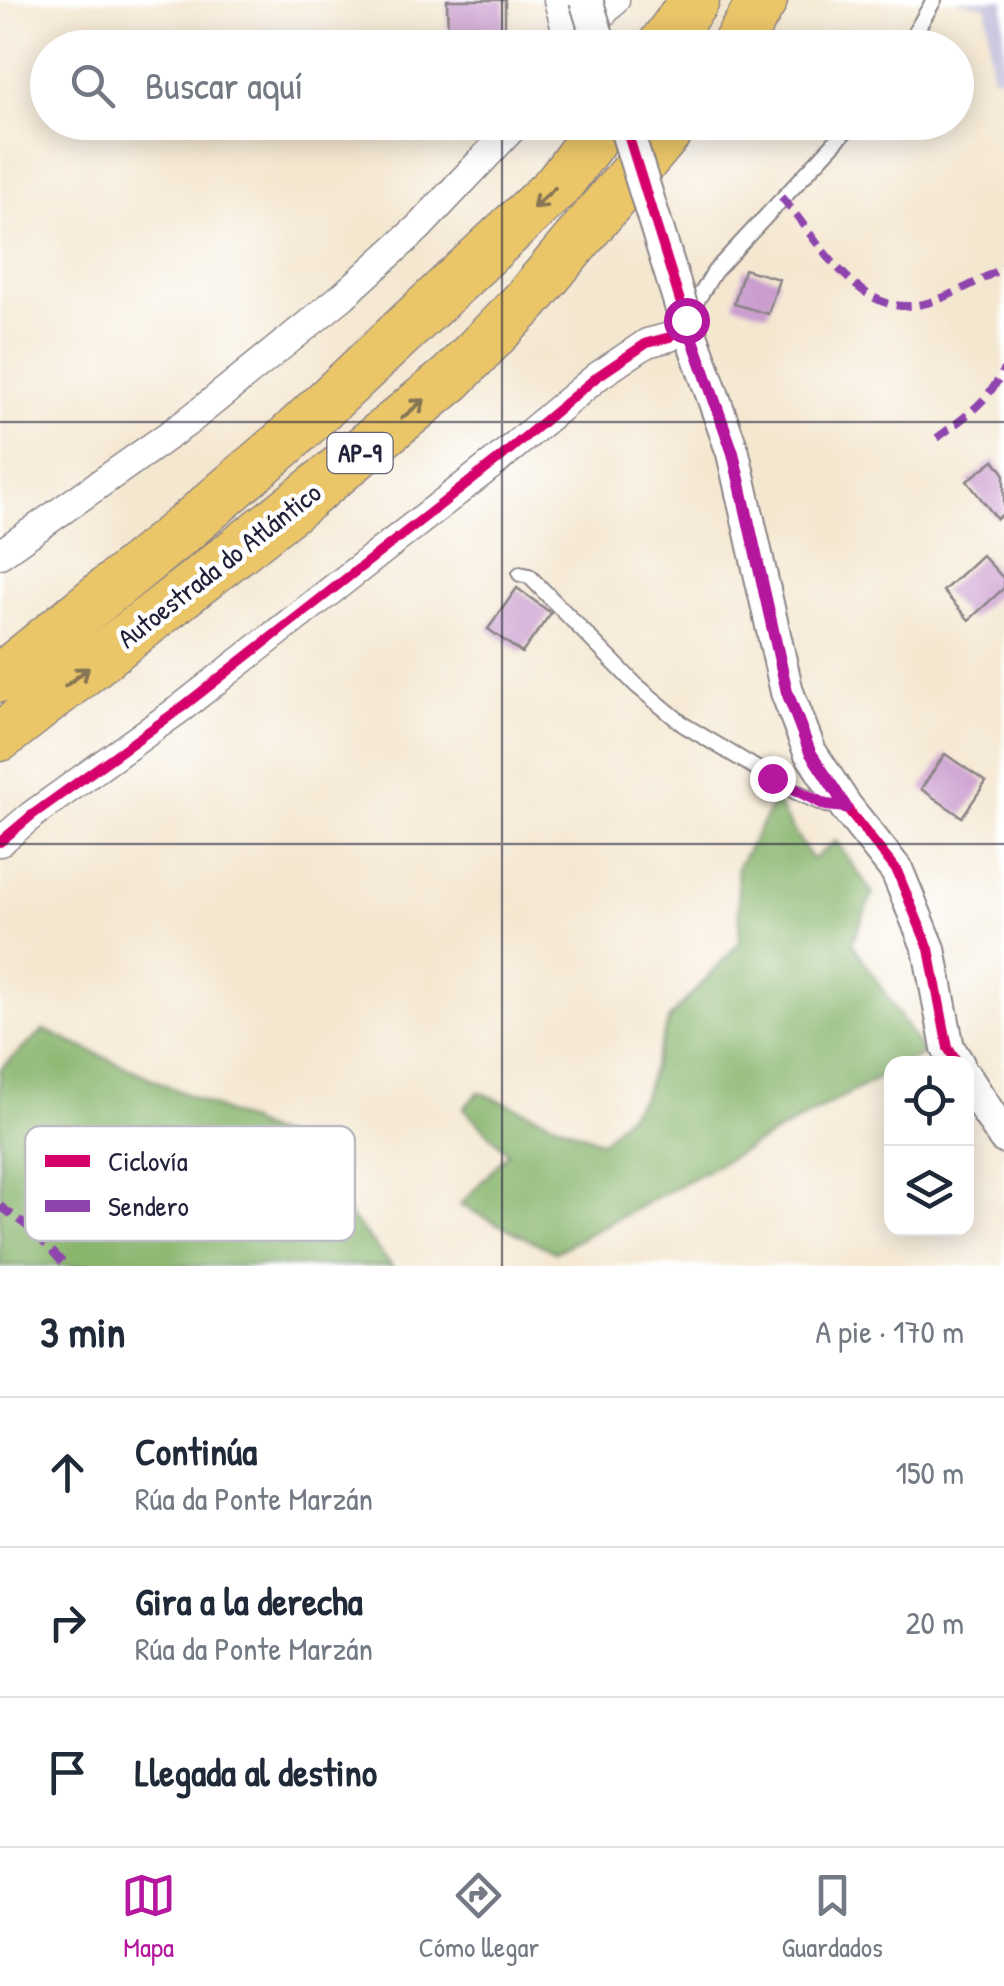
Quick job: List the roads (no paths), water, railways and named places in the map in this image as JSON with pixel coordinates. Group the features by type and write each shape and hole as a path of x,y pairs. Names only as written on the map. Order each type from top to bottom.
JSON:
{"highway":[{"path":"673,30 695,0"},
{"path":"745,30 763,0"},
{"name":"Autoestrada do Atlántico","path":"0,678 285,442 560,184 592,140"},
{"name":"Autoestrada do Atlántico","path":"0,737 306,497 450,378 526,301 661,140"},
{"path":"0,640 194,492 285,442"}],"street":[{"path":"558,0 566,30"},
{"path":"586,0 595,30"},
{"path":"587,30 614,0"},
{"path":"0,554 186,423 344,296 418,228 501,140"},
{"path":"630,140 733,453 787,692 810,752 846,807 897,871 929,950 948,1048 953,1056"},
{"path":"0,842 181,708 495,462 598,376 647,343 670,337 684,314"},
{"path":"974,1090 1004,1137"}],"lane":[{"path":"916,30 934,0"},
{"path":"684,314 714,272 837,140"},
{"path":"520,574 529,576 636,684 684,725 796,792 826,805 846,807"}]}
